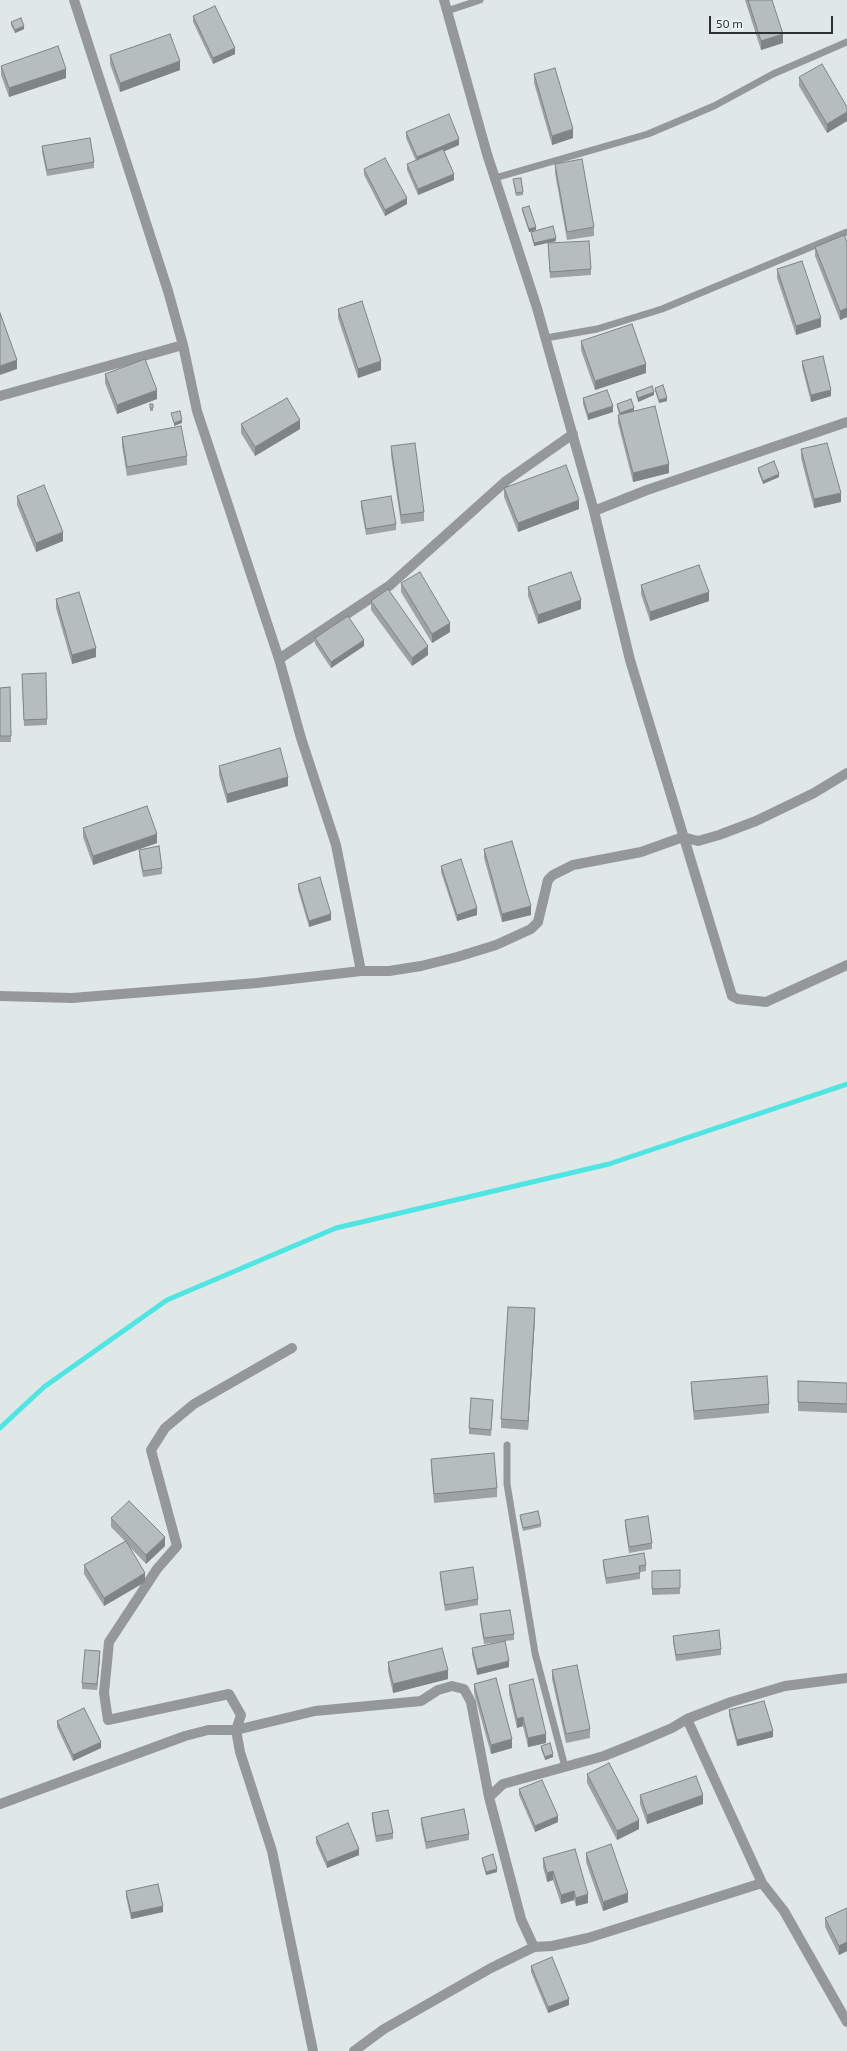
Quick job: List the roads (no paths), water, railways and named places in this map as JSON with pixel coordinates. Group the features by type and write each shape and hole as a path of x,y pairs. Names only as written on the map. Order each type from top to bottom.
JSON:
{"street":[{"path":"74,0 168,291 183,345 197,411 279,659 301,738 336,845 361,971"},
{"path":"444,0 495,178 546,338 594,511 630,660 732,996 738,999 766,1002 847,966"},
{"path":"0,396 183,345"},
{"path":"594,511 647,490 847,422"},
{"path":"279,659 389,586 506,481 573,434"},
{"path":"0,996 72,998 257,983 361,971 389,971 421,966 477,951 511,939 531,929 538,922 546,885 553,875 574,865 641,852 683,837 698,841 756,821 814,793 847,773"},
{"path":"292,1348 194,1404 165,1428 151,1450 177,1546 157,1569 109,1642 104,1693 108,1720 229,1694 241,1715 236,1730 240,1752 272,1851 313,2051"},
{"path":"489,1797 503,1784 565,1767 640,1742 672,1728 687,1719 731,1702 785,1686 847,1678"},
{"path":"0,1804 185,1736 208,1730 236,1730 315,1711 421,1701 438,1690 452,1686 464,1689 471,1702 489,1797 521,1919 534,1947"},
{"path":"687,1719 762,1883 784,1911 847,2022"},
{"path":"354,2051 384,2028 491,1968 534,1947 552,1946 588,1938 762,1883"}],"lane":[{"path":"447,11 480,0"},
{"path":"495,178 648,134 714,106 773,74 847,42"},
{"path":"546,338 597,329 662,309 847,232"},
{"path":"507,1445 507,1484 535,1653 565,1767"}],"waterway":[{"path":"0,1428 44,1387 167,1300 336,1228 609,1164 847,1084"}]}
